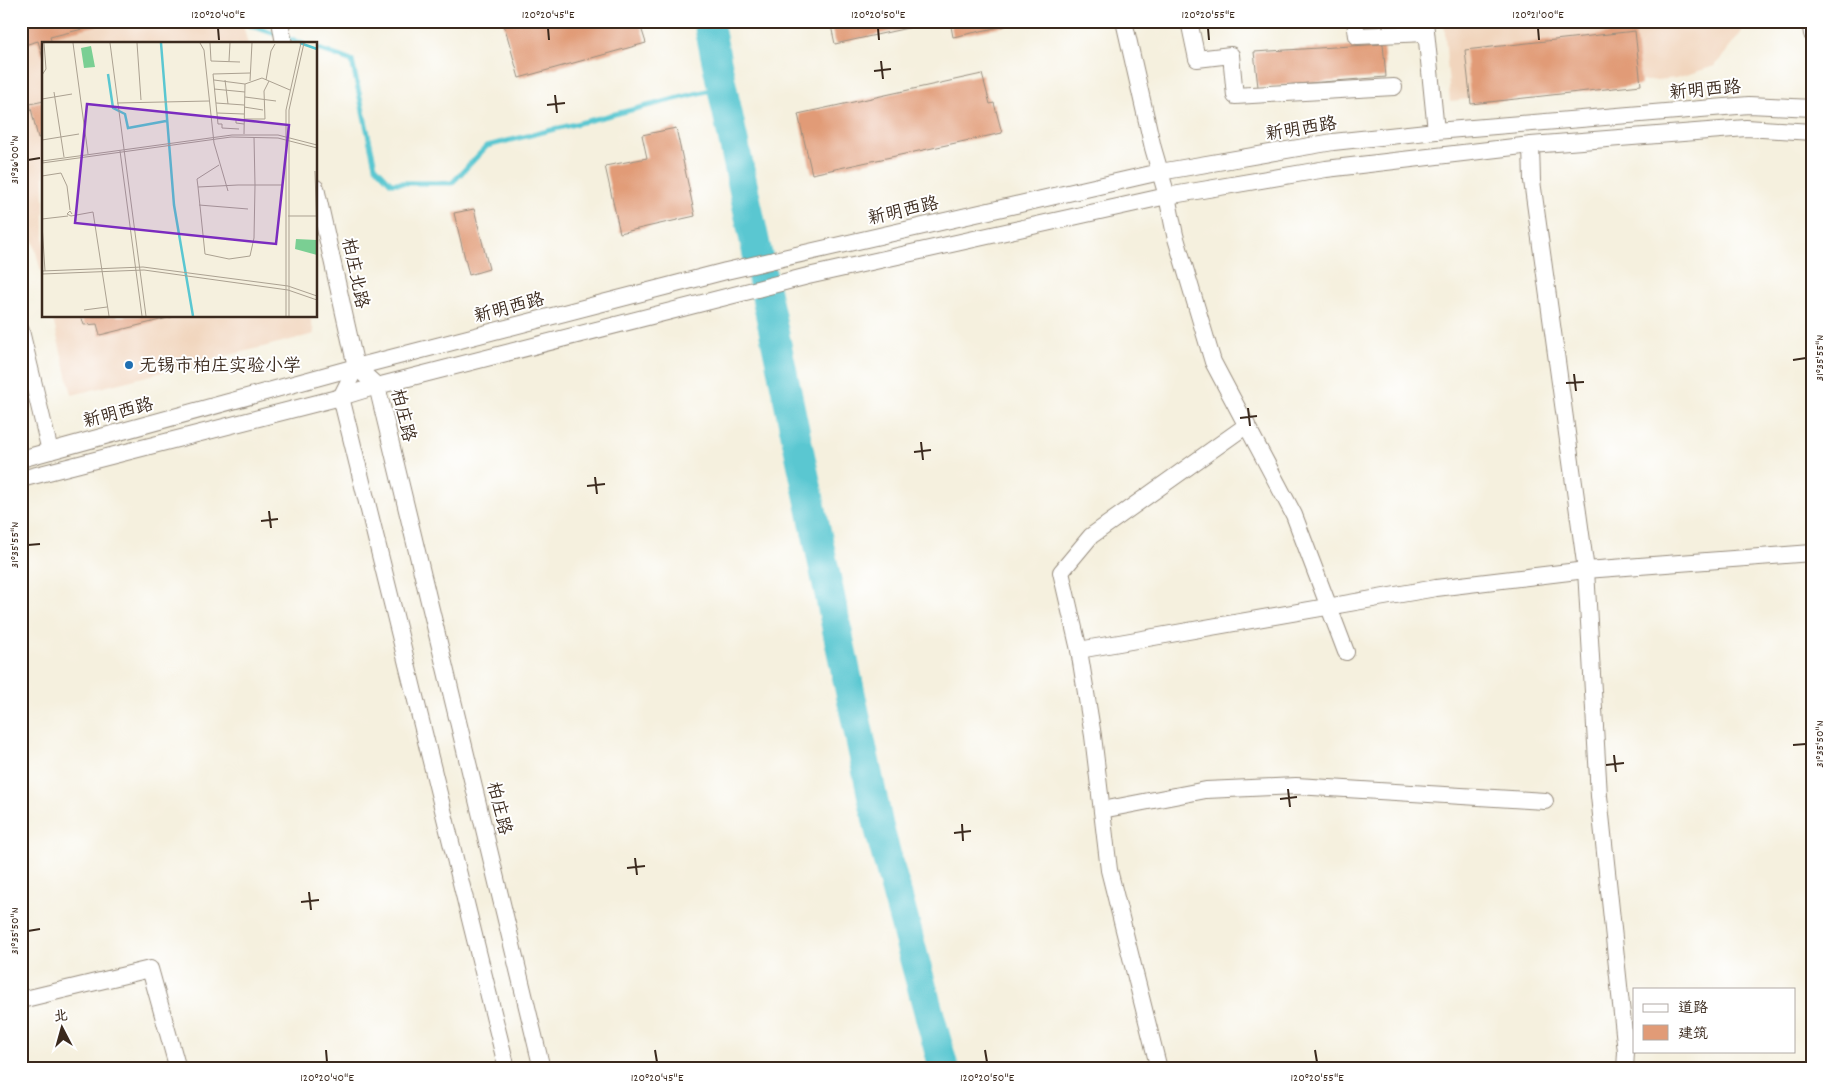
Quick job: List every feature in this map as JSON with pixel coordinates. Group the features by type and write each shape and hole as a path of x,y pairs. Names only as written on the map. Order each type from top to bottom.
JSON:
{"street":[{"path":"1124,21 1175,235 1213,362 1294,515 1346,652"},
{"path":"1189,21 1197,59 1231,55 1235,96 1394,88"},
{"path":"1355,21 1357,36 1426,27 1436,131"},
{"path":"1810,21 1812,34"},
{"path":"280,23 284,42"},
{"name":"新明西路","path":"21,459 356,367 726,271 1160,172 1333,142 1436,131 1749,105 1812,108"},
{"path":"21,479 808,276 1167,196 1326,169 1531,145 1746,128 1812,132"},
{"path":"1531,145 1532,180 1586,570 1599,796 1626,1052 1625,1069"},
{"name":"柏庄北路","path":"318,197 356,367"},
{"path":"21,331 50,451"},
{"path":"356,367 341,397 507,1069"},
{"name":"柏庄路","path":"356,367 378,386 542,1069"},
{"path":"1159,1069 1109,870 1093,736 1079,650 1061,572 1091,536 1247,425"},
{"path":"1079,650 1436,588 1586,570 1812,552"},
{"path":"1102,810 1206,790 1296,786 1545,801"},
{"path":"21,1000 150,969 178,1069"}],"shaded area":[{"path":"21,21 242,21 247,42 42,42 42,275 21,195"},
{"path":"1444,21 1745,21 1741,33 1715,66 1676,78 1450,101"},
{"name":"无锡市柏庄实验小学","path":"53,318 310,318 314,334 72,395"}],"building":[{"path":"21,21 111,21 50,37 51,42 42,42 42,55 38,41 21,46"},
{"path":"503,21 639,21 646,43 519,78"},
{"path":"830,21 935,21 935,22 835,44"},
{"path":"950,21 1023,21 1023,22 953,37"},
{"path":"1635,31 1641,85 1471,104 1465,50"},
{"path":"1383,44 1386,77 1258,87 1254,52"},
{"path":"982,74 990,104 994,103 1002,133 812,174 798,114"},
{"path":"42,101 42,137 38,138 30,104"},
{"path":"676,128 695,216 620,233 605,166 647,158 642,135"},
{"path":"474,209 489,269 469,275 454,213"},
{"path":"82,318 168,318 100,335 97,324 84,325"}],"waterway":[{"path":"238,21 297,42"},
{"path":"708,21 879,828 944,1069"},
{"path":"318,49 352,61 375,166 391,183 452,183 487,146 723,87"}],"place":[{"name":"无锡市柏庄实验小学","path":"129,365"}]}
